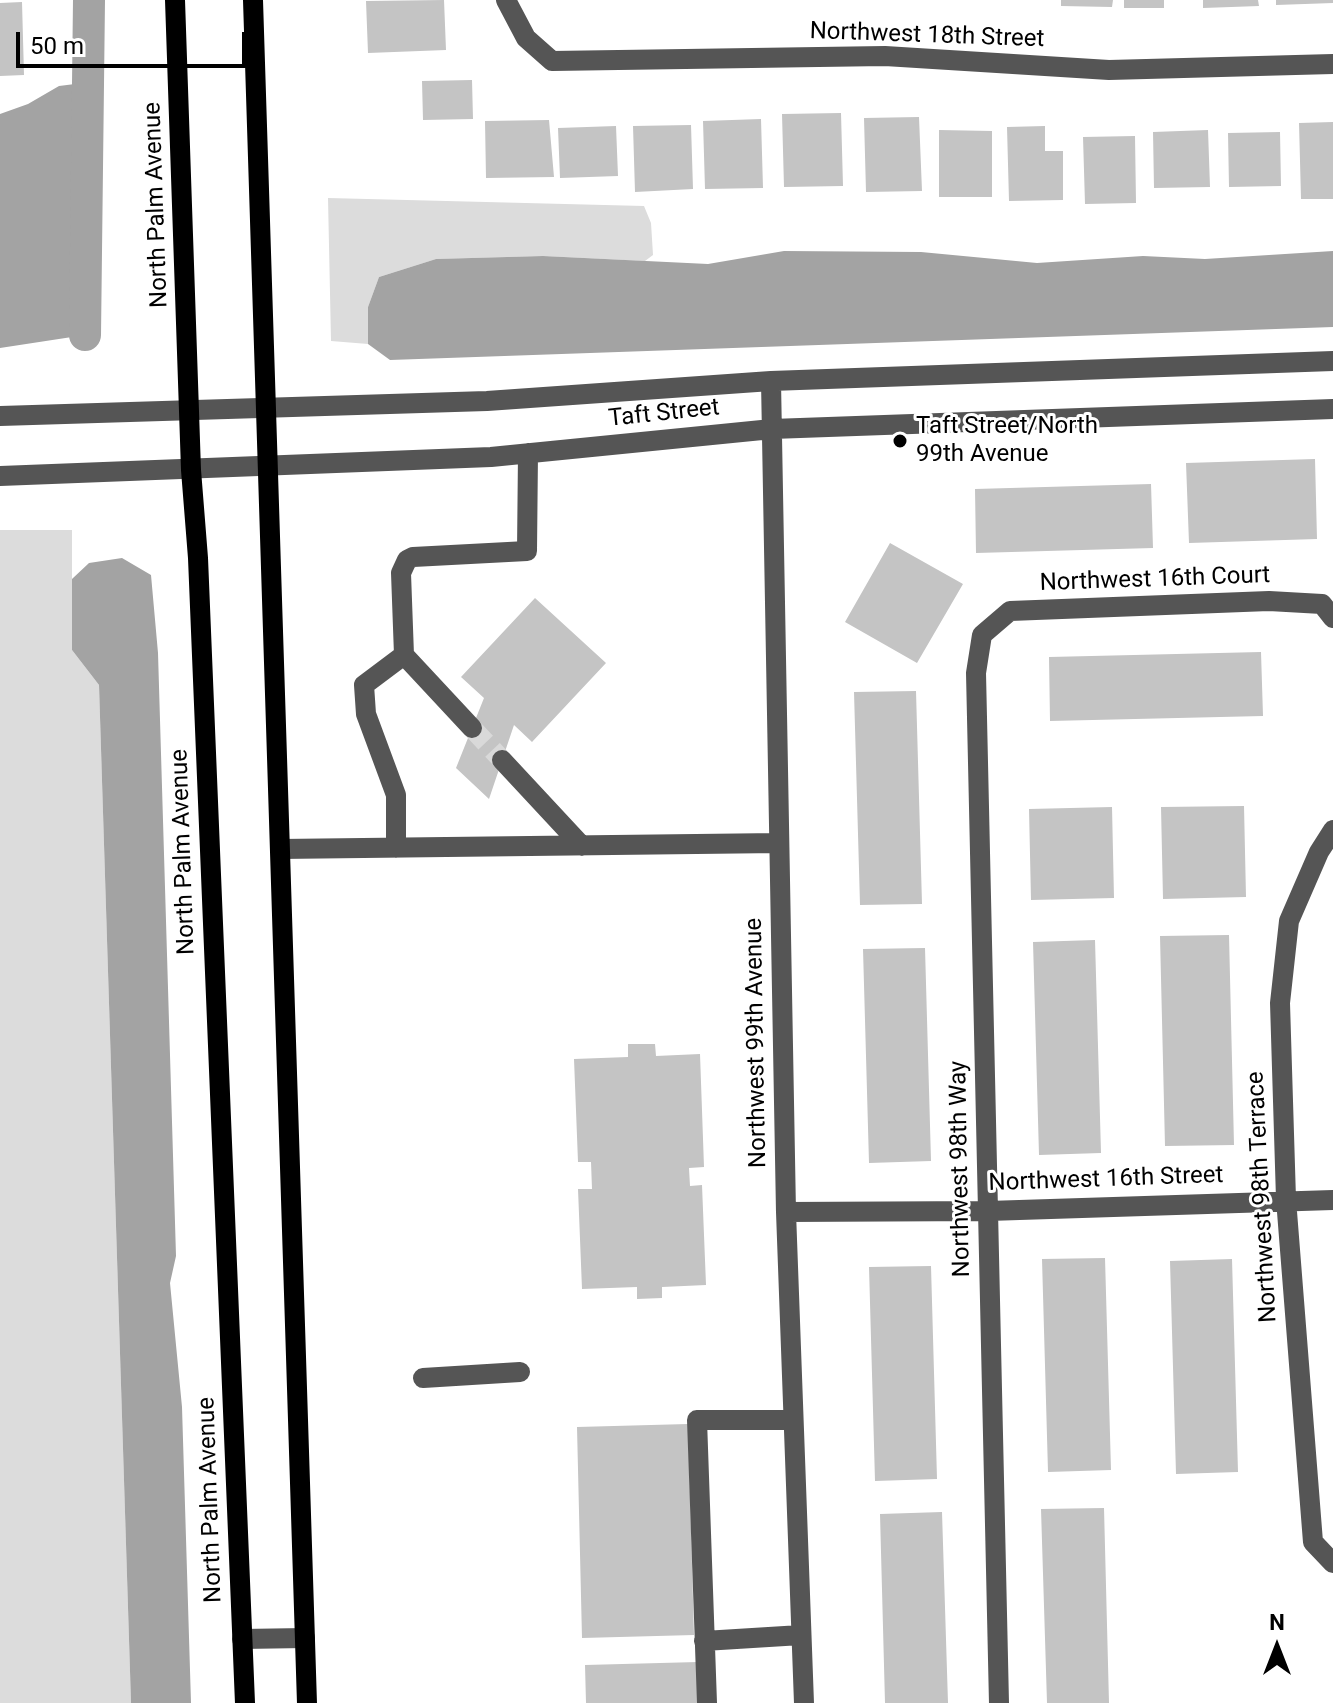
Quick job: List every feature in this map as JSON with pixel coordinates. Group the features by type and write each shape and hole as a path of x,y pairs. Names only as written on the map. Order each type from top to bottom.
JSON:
{"main road":[{"name":"North Palm Avenue","path":"175,0 191,470 198,558 245,1703"},
{"path":"253,0 307,1703"}],"street":[{"name":"Northwest 18th Street","path":"506,0 526,38 552,61 885,56 1109,70 1333,64"},
{"name":"Taft Street","path":"0,416 487,401 771,381 1333,361"},
{"name":"Northwest 99th Avenue","path":"771,381 786,1212 804,1703"},
{"name":"Taft Street","path":"0,476 267,467 528,453 772,429 1333,409"},
{"path":"472,728 404,655 401,573 407,560 527,551 528,453"},
{"name":"Northwest 16th Court","path":"982,635 1010,611 1269,601 1322,604 1333,618"},
{"name":"Northwest 98th Way","path":"982,635 976,673 999,1703"},
{"path":"396,848 396,795 366,714 364,685 404,655"},
{"path":"502,760 582,846"},
{"name":"Northwest 98th Terrace","path":"1333,830 1319,852 1289,921 1280,1003 1286,1199 1313,1542 1333,1563"},
{"path":"280,849 779,843"},
{"name":"Northwest 16th Street","path":"786,1212 988,1211 1286,1199 1333,1200"},
{"path":"423,1378 520,1372"},
{"path":"707,1703 697,1420 793,1420"},
{"path":"704,1641 801,1635"},
{"path":"242,1639 305,1638"}],"shaded area":[{"path":"91,82 85,335 0,348 0,114 28,104 59,86"},
{"path":"328,198 644,206 651,223 653,255 645,261 543,256 436,259 379,277 368,307 368,344 331,341"},
{"path":"784,251 921,252 1037,263 1143,256 1205,259 1333,251 1333,327 390,360 368,344 368,307 379,277 436,259 543,256 708,264"},
{"path":"0,530 72,530 72,650 99,685 131,1703 0,1703"},
{"path":"122,558 151,575 158,653 176,1256 170,1283 182,1407 191,1703 131,1703 99,685 72,650 72,579 89,563"}],"building":[{"path":"444,0 446,50 368,53 366,1"},
{"path":"1061,0 1113,0 1112,7 1061,6"},
{"path":"1124,0 1164,0 1164,8 1124,8"},
{"path":"1203,0 1258,0 1259,6 1203,8"},
{"path":"1276,0 1333,0 1333,3 1276,5"},
{"path":"22,2 24,75 0,76 0,3"},
{"path":"472,80 473,119 423,120 422,81"},
{"path":"841,113 843,186 784,187 782,114"},
{"path":"919,117 922,191 866,192 864,118"},
{"path":"761,119 763,188 705,189 703,121"},
{"path":"549,120 554,177 486,178 485,121"},
{"path":"1333,122 1333,199 1301,199 1299,123"},
{"path":"691,125 693,189 635,192 633,126"},
{"path":"616,126 618,176 560,178 558,128"},
{"path":"1045,126 1045,151 1063,151 1063,200 1009,201 1007,127"},
{"path":"939,130 992,131 992,197 939,197"},
{"path":"1208,130 1210,187 1154,188 1153,132"},
{"path":"1280,132 1281,186 1229,187 1228,133"},
{"path":"1135,136 1136,203 1085,204 1083,137"},
{"path":"1315,459 1317,539 1189,543 1186,463"},
{"path":"1151,484 1153,548 976,553 975,489"},
{"path":"890,543 963,584 917,663 845,622"},
{"path":"535,598 606,663 532,742 514,725 489,799 456,768 484,698 461,677"},
{"path":"1261,652 1263,716 1050,721 1049,657"},
{"path":"916,691 922,904 860,905 854,692"},
{"path":"1244,806 1246,897 1163,899 1161,807"},
{"path":"1112,807 1114,898 1031,900 1029,809"},
{"path":"1229,935 1234,1145 1165,1146 1160,936"},
{"path":"1095,940 1101,1153 1039,1155 1033,942"},
{"path":"925,948 931,1161 869,1163 863,949"},
{"path":"628,1044 655,1044 656,1056 700,1054 704,1167 689,1168 690,1186 702,1185 706,1285 662,1287 662,1298 637,1299 637,1287 582,1289 578,1189 592,1189 591,1162 578,1162 574,1059 628,1057"},
{"path":"1105,1258 1111,1470 1048,1472 1042,1259"},
{"path":"1232,1259 1238,1472 1176,1474 1170,1261"},
{"path":"931,1266 937,1479 875,1481 869,1267"},
{"path":"688,1424 694,1635 582,1638 577,1427"},
{"path":"1104,1508 1109,1703 1047,1703 1041,1509"},
{"path":"942,1512 948,1703 885,1703 880,1514"},
{"path":"698,1662 699,1703 586,1703 585,1665"}],"waterway":[{"path":"85,335 89,0"}],"tunnel":[{"path":"472,728 502,760"}],"place":[{"name":"Taft Street/North 99th Avenue","path":"900,441"}]}
